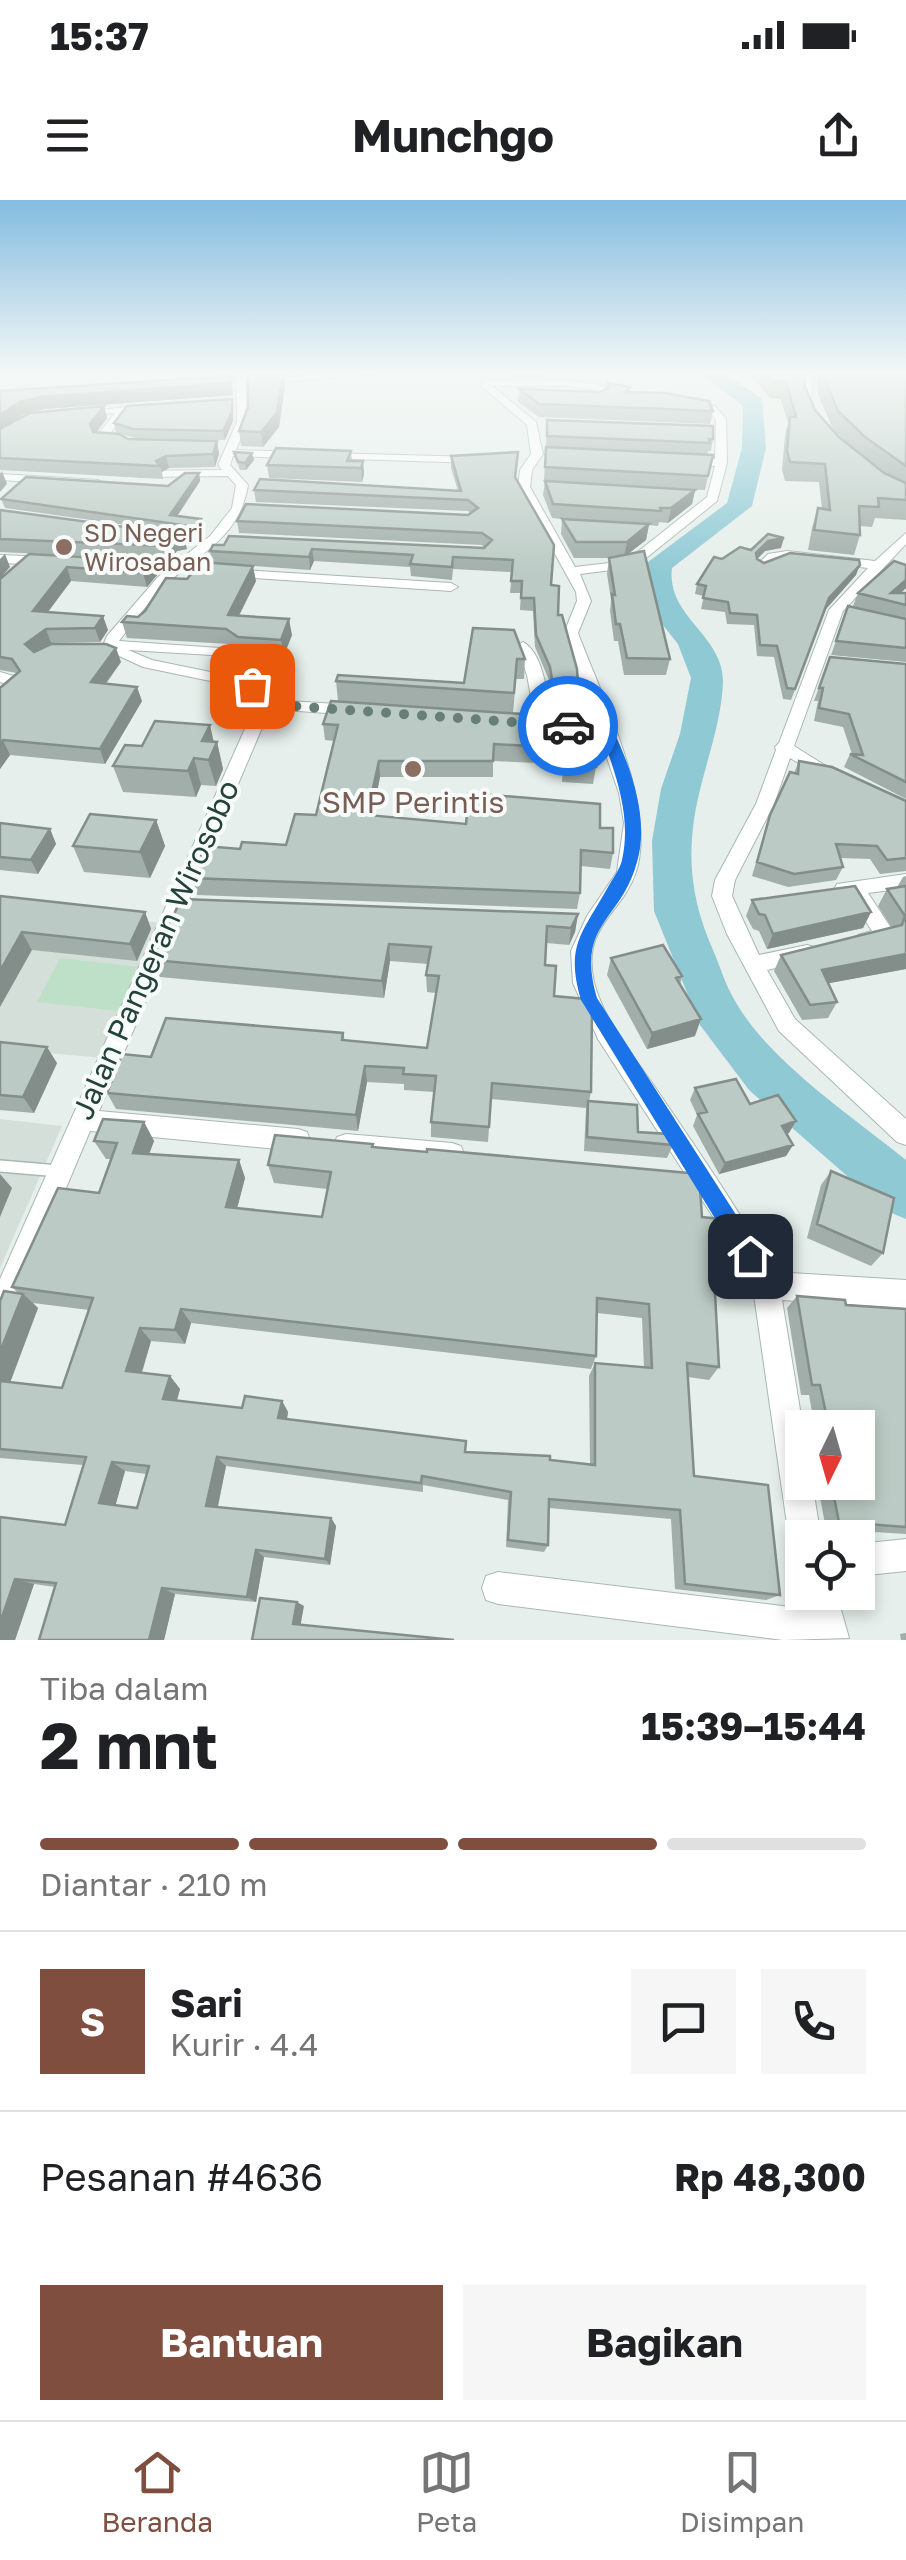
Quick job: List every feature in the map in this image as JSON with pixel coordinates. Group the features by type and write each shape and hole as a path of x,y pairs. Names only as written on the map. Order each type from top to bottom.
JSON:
{"street":[{"path":"129,441 131,445"},
{"path":"229,441 222,449 224,466 244,480"},
{"path":"535,441 538,454 526,470 524,487 543,525 574,571 584,599 570,633 598,728 628,793 633,836 626,873 584,921 580,960 589,1000 606,1032 703,1177 766,1285 802,1520"},
{"path":"574,571 627,566 713,498 722,441"},
{"path":"222,449 489,460"},
{"path":"522,458 556,455"},
{"path":"666,460 721,463"},
{"path":"0,476 170,487 181,476 244,480"},
{"path":"13,490 26,478"},
{"path":"103,649 217,541 238,508 244,480"},
{"path":"524,487 543,488"},
{"path":"694,497 713,498"},
{"path":"238,508 258,509"},
{"path":"543,525 561,526"},
{"path":"650,533 668,534"},
{"path":"906,537 844,612 825,662 783,746 765,804 722,889 778,1013 796,1036 906,1134"},
{"path":"187,541 217,541"},
{"path":"764,566 773,558 786,555 881,566"},
{"path":"0,560 62,561"},
{"path":"12,576 30,560"},
{"path":"147,566 184,570"},
{"path":"214,572 451,587"},
{"path":"523,646 552,725 525,723"},
{"path":"103,649 229,652"},
{"path":"103,649 148,664 248,684 258,690 264,704 376,712"},
{"path":"0,677 12,680 14,685 0,699"},
{"name":"Jalan Pangeran Wirosobo","path":"2,1300 264,704"},
{"path":"783,746 848,784"},
{"path":"821,893 906,881"},
{"path":"755,964 882,935 854,887"},
{"path":"82,1120 470,1156"},
{"path":"664,1174 703,1177"},
{"path":"766,1285 906,1294"},
{"path":"875,1558 906,1555"},
{"path":"498,1588 831,1635 823,1610"}],"lane":[{"path":"0,1166 59,1171"}],"shaded area":[{"path":"0,902 160,923 104,1058 0,1049"},
{"path":"0,1119 62,1126 0,1268"}],"green space":[{"path":"60,958 140,967 119,1011 37,1002"}],"building":[{"path":"0,441 217,441 213,454 166,456 156,461 160,466 0,458"},
{"path":"788,441 844,441 884,473 906,483 906,500 878,498 879,507 859,506 860,535 814,530 818,508 830,510 825,464 790,462"},
{"path":"871,441 906,441 906,466"},
{"path":"546,447 713,455 708,476 545,467"},
{"path":"276,448 351,451 347,461 363,461 361,468 267,465"},
{"path":"234,452 252,453 245,463 238,462"},
{"path":"518,452 515,477 554,545 551,585 559,586 558,615 562,615 577,669 579,704 556,703 550,667 536,635 534,598 521,598 522,581 511,581 513,560 453,557 452,567 410,564 413,555 312,549 309,557 210,551 213,545 224,545 229,536 484,548 492,540 482,533 237,521 246,504 468,515 478,508 468,500 254,490 260,479 461,491 451,456"},
{"path":"185,473 199,473 170,515 201,519 196,527 1,499 26,477 168,486"},
{"path":"545,481 695,490 671,508 660,508 661,511 553,504"},
{"path":"0,510 184,535 167,546 0,539"},
{"path":"562,519 649,524 627,542 576,542"},
{"path":"768,534 784,538 768,541 756,553 764,563 790,553 859,560 860,565 829,598 795,689 787,688 777,646 760,645 757,615 730,613 728,602 703,598 706,586 697,584 714,557 722,559 740,547 751,550"},
{"path":"644,551 670,659 627,658 620,624 616,624 609,558"},
{"path":"29,554 154,561 143,573 67,567 33,611 103,616 95,628 46,629 25,644 34,652 51,644 106,644 116,648 91,682 137,687 100,749 3,740 0,745 0,688 20,671 12,659 0,657 0,579"},
{"path":"894,561 906,565 906,580 891,593 906,593 906,605 858,593"},
{"path":"201,562 253,566 228,615 289,619 281,640 238,637 226,629 122,622 127,616 138,617 145,611 166,578 187,579"},
{"path":"848,606 906,619 906,648 836,641"},
{"path":"473,628 514,630 525,659 517,659 514,693 336,681 338,675 464,683"},
{"path":"830,657 906,664 906,782 850,754 863,755 849,714 819,708 823,688 819,688"},
{"path":"331,701 596,719 596,767 564,765 564,748 494,744 493,761 379,761 367,815 466,824 469,793 600,804 600,828 613,828 613,853 581,850 580,893 192,878 205,846 240,849 242,842 286,845 295,814 316,815 338,725 323,724"},
{"path":"155,721 210,725 202,741 217,742 209,760 194,758 188,771 113,766 125,745 142,746"},
{"path":"799,761 832,767 906,801 906,858 887,860 877,846 836,844 843,867 794,874 757,862 770,815 790,772 798,774"},
{"path":"90,814 156,820 140,852 73,846"},
{"path":"0,823 50,829 31,860 0,857"},
{"path":"855,886 871,912 773,934 765,915 759,914 752,900"},
{"path":"906,886 906,954 822,970 837,1002 810,1005 781,955 902,925 905,916 887,889"},
{"path":"0,896 145,912 130,944 22,932 0,971"},
{"path":"181,899 578,914 571,928 547,926 545,965 556,966 554,996 586,999 592,1011 591,1092 492,1083 489,1127 431,1122 436,1076 403,1074 404,1068 365,1066 356,1115 107,1093 122,1054 151,1057 166,1018 343,1033 342,1040 427,1048 439,976 426,975 431,947 389,944 382,981 153,960"},
{"path":"663,945 682,976 676,978 701,1019 652,1033 611,958"},
{"path":"0,1042 47,1047 23,1097 0,1095"},
{"path":"736,1079 750,1104 778,1095 796,1121 782,1126 793,1145 725,1163 698,1114 707,1112 695,1088"},
{"path":"588,1101 637,1105 638,1132 669,1134 673,1145 587,1137"},
{"path":"103,1119 144,1122 133,1153 239,1160 226,1207 322,1217 331,1172 268,1165 275,1135 373,1144 372,1147 699,1174 702,1217 720,1219 724,1257 713,1256 719,1367 687,1363 694,1476 768,1485 780,1595 685,1584 680,1510 549,1499 548,1545 508,1540 511,1492 422,1476 421,1483 217,1457 206,1506 331,1518 325,1559 256,1550 247,1597 162,1588 149,1640 39,1640 56,1583 15,1579 0,1623 0,1517 65,1525 86,1457 0,1449 0,1381 62,1388 93,1298 12,1287 58,1188 99,1193 117,1143 94,1141","holes":["597,1298 649,1304 652,1368 595,1363 595,1465 550,1460 550,1456 465,1452 466,1441 278,1418 282,1401 245,1396 242,1408 163,1399 170,1376 126,1371 140,1328 175,1330 181,1309 596,1356","112,1462 149,1466 137,1508 99,1503"]},
{"path":"831,1171 894,1198 883,1253 817,1224"},
{"path":"4,1291 23,1294 0,1352 0,1301"},
{"path":"797,1296 845,1300 846,1305 906,1309 906,1527 875,1525 875,1520 839,1520 835,1500 875,1500 875,1410 825,1410 820,1385 812,1385"},
{"path":"260,1598 297,1602 293,1624 454,1640 252,1640"}],"waterway":[{"path":"754,441 739,506 658,565 655,588 665,609 693,642 707,678 697,734 680,789 672,841 675,911 716,1012 766,1075 906,1193"}],"way so far":[{"path":"252,686 264,704 568,726"}],"place":[{"name":"SD Negeri Wirosaban","path":"64,547"},
{"name":"SMP Perintis","path":"413,769"}],"route":[{"path":"568,726 606,728 628,793 633,823 626,873 594,921 581,951 580,969 589,1000 750,1256"}]}
